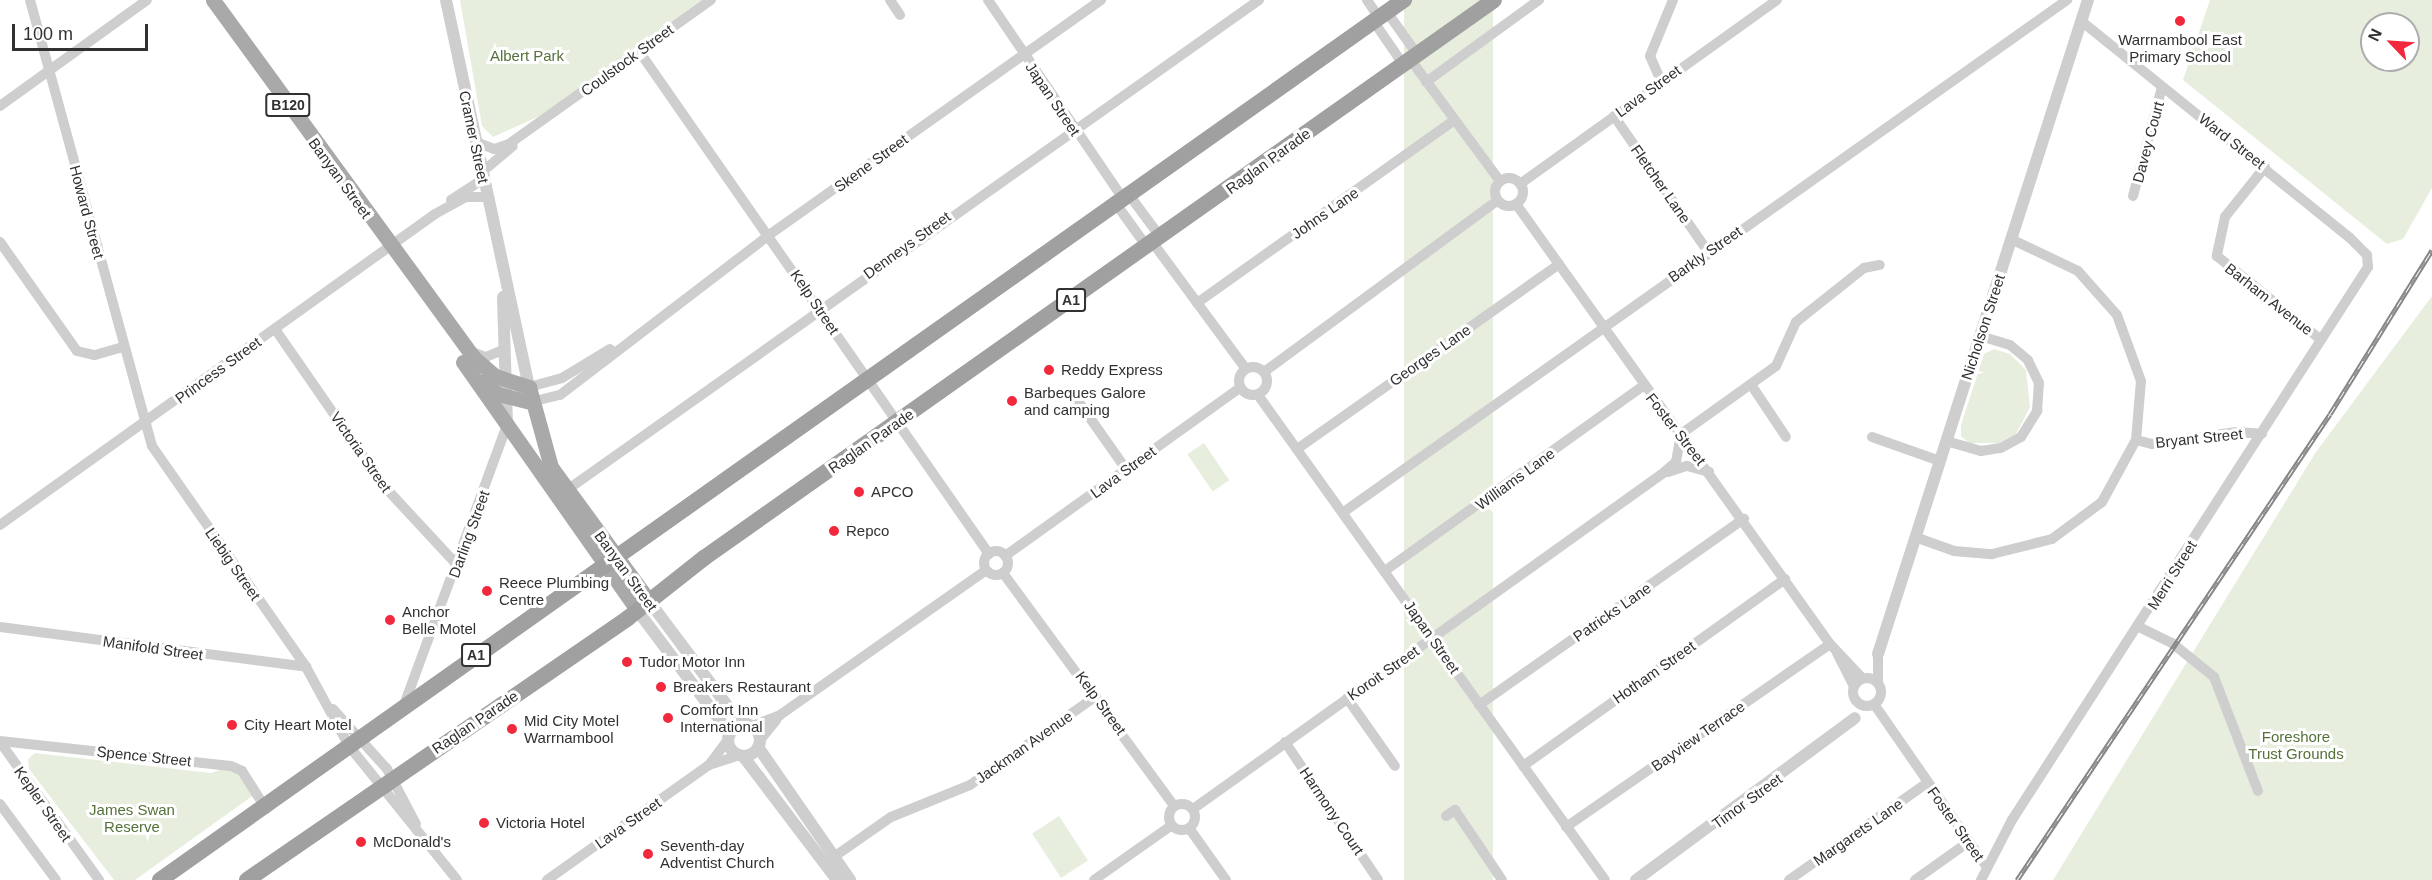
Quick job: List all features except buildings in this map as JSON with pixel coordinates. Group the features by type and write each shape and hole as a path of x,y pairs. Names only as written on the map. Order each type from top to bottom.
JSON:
{"highway":[{"name":"A1","path":"160,880 266,809 402,708 611,562 1121,196 1404,0"},
{"name":"Raglan Parade","path":"247,880 643,606 1494,0"}],"main road":[{"name":"Banyan Street","path":"213,0 465,356 505,397 531,402"},
{"name":"Banyan Street","path":"465,356 505,381 529,387 539,437 562,493"},
{"name":"B120","path":"465,356 511,431"},
{"name":"Banyan Street","path":"511,431 562,493 643,606"},
{"path":"511,431 539,437"}],"street":[{"name":"Howard Street","path":"30,0 144,424"},
{"path":"0,106 147,0"},
{"name":"Cramer Street","path":"446,0 502,275 529,387"},
{"name":"Coulstock Street","path":"476,142 498,148 543,121 711,0"},
{"path":"890,0 900,15"},
{"name":"Japan Street","path":"988,0 1074,131 1245,368"},
{"name":"Skene Street","path":"539,437 541,413 643,328 769,235 1101,0"},
{"name":"Denneys Street","path":"562,493 820,308 1260,0"},
{"path":"1264,372 1266,387 1258,394 1240,388 1245,368 1264,372 1498,200 1500,181 1453,121 1367,0"},
{"path":"1426,82 1539,0"},
{"path":"1661,81 1650,56 1673,0"},
{"name":"Lava Street","path":"1520,184 1777,0"},
{"name":"Barkly Street","path":"1345,511 2067,0"},
{"name":"Nicholson Street","path":"1860,681 1878,654 2088,0"},
{"path":"1380,17 1410,59"},
{"name":"Ward Street","path":"2081,21 2265,167 2361,248 2367,255 2366,271"},
{"name":"Kelp Street","path":"639,51 820,308 896,424 989,554"},
{"name":"Davey Court","path":"2133,196 2162,87"},
{"name":"Fletcher Lane","path":"1614,116 1708,252"},
{"name":"Coulstock Street","path":"482,175 543,121"},
{"name":"Johns Lane","path":"1197,303 1453,121"},
{"name":"Barham Avenue","path":"2265,167 2225,217 2217,256 2320,339"},
{"name":"Princess Street","path":"0,525 435,214 482,175"},
{"path":"1498,200 1516,204 1523,192 1520,184 1513,178 1500,181"},
{"name":"Japan Street","path":"1121,196 1154,242"},
{"name":"Princess Street","path":"435,214 466,197 487,197"},
{"name":"Foster Street","path":"1516,204 1643,386 1744,519 1833,649 1844,675 1860,681"},
{"path":"1916,537 1954,551 1992,554 2052,539 2102,502 2136,440 2141,381 2117,315 2078,271 2011,239"},
{"path":"0,242 77,351 95,355 123,347"},
{"name":"Georges Lane","path":"1300,447 1559,264"},
{"path":"1681,434 1752,386 1776,366 1796,322 1864,268 1880,265"},
{"name":"Merri Street","path":"1981,880 2012,820 2139,627 2262,435 2320,339 2366,271"},
{"name":"Cramer Street","path":"502,275 505,381"},
{"name":"Skene Street","path":"529,387 562,378 643,328"},
{"name":"Victoria Street","path":"275,329 383,484 458,566"},
{"path":"1946,441 1981,451 2001,448 2021,437 2037,411 2038,383 2028,360 2010,345 1980,336"},
{"path":"465,356 486,357 505,349"},
{"path":"505,381 505,397 511,431"},
{"name":"Williams Lane","path":"1386,570 1643,386"},
{"path":"1752,386 1786,437"},
{"name":"Lava Street","path":"1005,556 1240,388"},
{"path":"1074,394 1126,469"},
{"name":"Japan Street","path":"1258,394 1300,447 1479,705 1605,880"},
{"name":"Skene Street","path":"531,402 560,395"},
{"name":"Liebig Street","path":"144,424 161,459 306,667 326,702 423,838 457,880"},
{"name":"Darling Street","path":"495,460 511,431"},
{"name":"Darling Street","path":"402,708 458,566 495,460 511,431"},
{"name":"Bryant Street","path":"2136,440 2152,444 2236,432 2262,435"},
{"name":"Koroit Street","path":"1193,809 1662,474 1676,462 1681,434"},
{"path":"1872,437 1940,461"},
{"name":"Koroit Street","path":"1662,474 1687,466 1709,472"},
{"name":"Patricks Lane","path":"1479,705 1744,519"},
{"path":"729,736 750,725 780,715 986,570 989,554 1005,556 1003,573 986,570"},
{"name":"Kelp Street","path":"1003,573 1096,696 1174,806"},
{"name":"Hotham Street","path":"1523,766 1785,579"},
{"name":"Banyan Street","path":"643,606 732,712 750,725 759,743"},
{"name":"Banyan Street","path":"643,606 742,755"},
{"name":"Manifold Street","path":"0,627 306,667"},
{"path":"2139,627 2172,643 2214,677 2258,791"},
{"name":"Bayview Terrace","path":"1566,827 1833,649"},
{"name":"Nicholson Street","path":"1874,702 1878,683 1878,654"},
{"path":"1855,718 1860,681 1878,683"},
{"name":"Jackman Avenue","path":"830,860 891,816 970,785 1096,696"},
{"path":"1347,698 1395,766"},
{"path":"1857,702 1874,702"},
{"name":"Foster Street","path":"1874,702 1967,843 1987,867"},
{"name":"Timor Street","path":"1636,880 1837,736 1874,702"},
{"path":"780,715 759,743 742,755 830,860 850,880"},
{"name":"Lava Street","path":"709,765 729,736"},
{"name":"Spence Street","path":"0,742 231,766 242,771 266,809"},
{"name":"Kepler Street","path":"0,742 87,867 99,880"},
{"name":"Liebig Street","path":"355,742 423,838"},
{"name":"Harmony Court","path":"1285,742 1378,880"},
{"path":"759,743 830,860 837,880"},
{"name":"Lava Street","path":"547,880 709,765 742,755"},
{"name":"Margarets Lane","path":"1789,880 1927,783"},
{"path":"0,804 56,880"},
{"path":"1172,825 1174,806 1193,809 1189,828"},
{"path":"1446,816 1455,810 1502,880"},
{"path":"1094,880 1172,825 1189,828 1226,880"},
{"path":"1915,880 1967,843"},
{"name":"Kepler Street","path":"87,867 91,880"}],"green space":[{"name":"Albert Park","path":"460,0 704,0 542,115 493,137 482,126"},
{"path":"1404,0 1493,0 1493,880 1404,880"},
{"path":"2210,0 2432,0 2432,188 2403,239 2387,244 2183,80"},
{"name":"Foreshore Trust Grounds","path":"2432,296 2432,880 2053,880 2316,452"},
{"path":"1994,349 2010,354 2026,370 2030,407 2016,434 2000,443 1969,443 1961,436 1961,425 1984,354"},
{"path":"1204,443 1229,480 1213,491 1187,454"},
{"name":"James Swan Reserve","path":"35,753 211,773 231,766 255,794 135,880 114,880 29,769 28,759"},
{"path":"1059,816 1088,860 1061,878 1032,833"}],"railway":[{"path":"2017,880 2330,414 2432,250"}],"place":[{"name":"Warrnambool East Primary School","path":"2180,21"},
{"name":"Reddy Express","path":"1049,370"},
{"name":"Barbeques Galore and camping","path":"1012,401"},
{"name":"APCO","path":"859,492"},
{"name":"Repco","path":"834,531"},
{"name":"Reece Plumbing Centre","path":"487,591"},
{"name":"Anchor Belle Motel","path":"390,620"},
{"name":"Tudor Motor Inn","path":"627,662"},
{"name":"Breakers Restaurant","path":"661,687"},
{"name":"Comfort Inn International","path":"668,718"},
{"name":"City Heart Motel","path":"232,725"},
{"name":"Mid City Motel Warrnambool","path":"512,729"},
{"name":"Victoria Hotel","path":"484,823"},
{"name":"McDonald's","path":"361,842"},
{"name":"Seventh-day Adventist Church","path":"648,854"}]}
